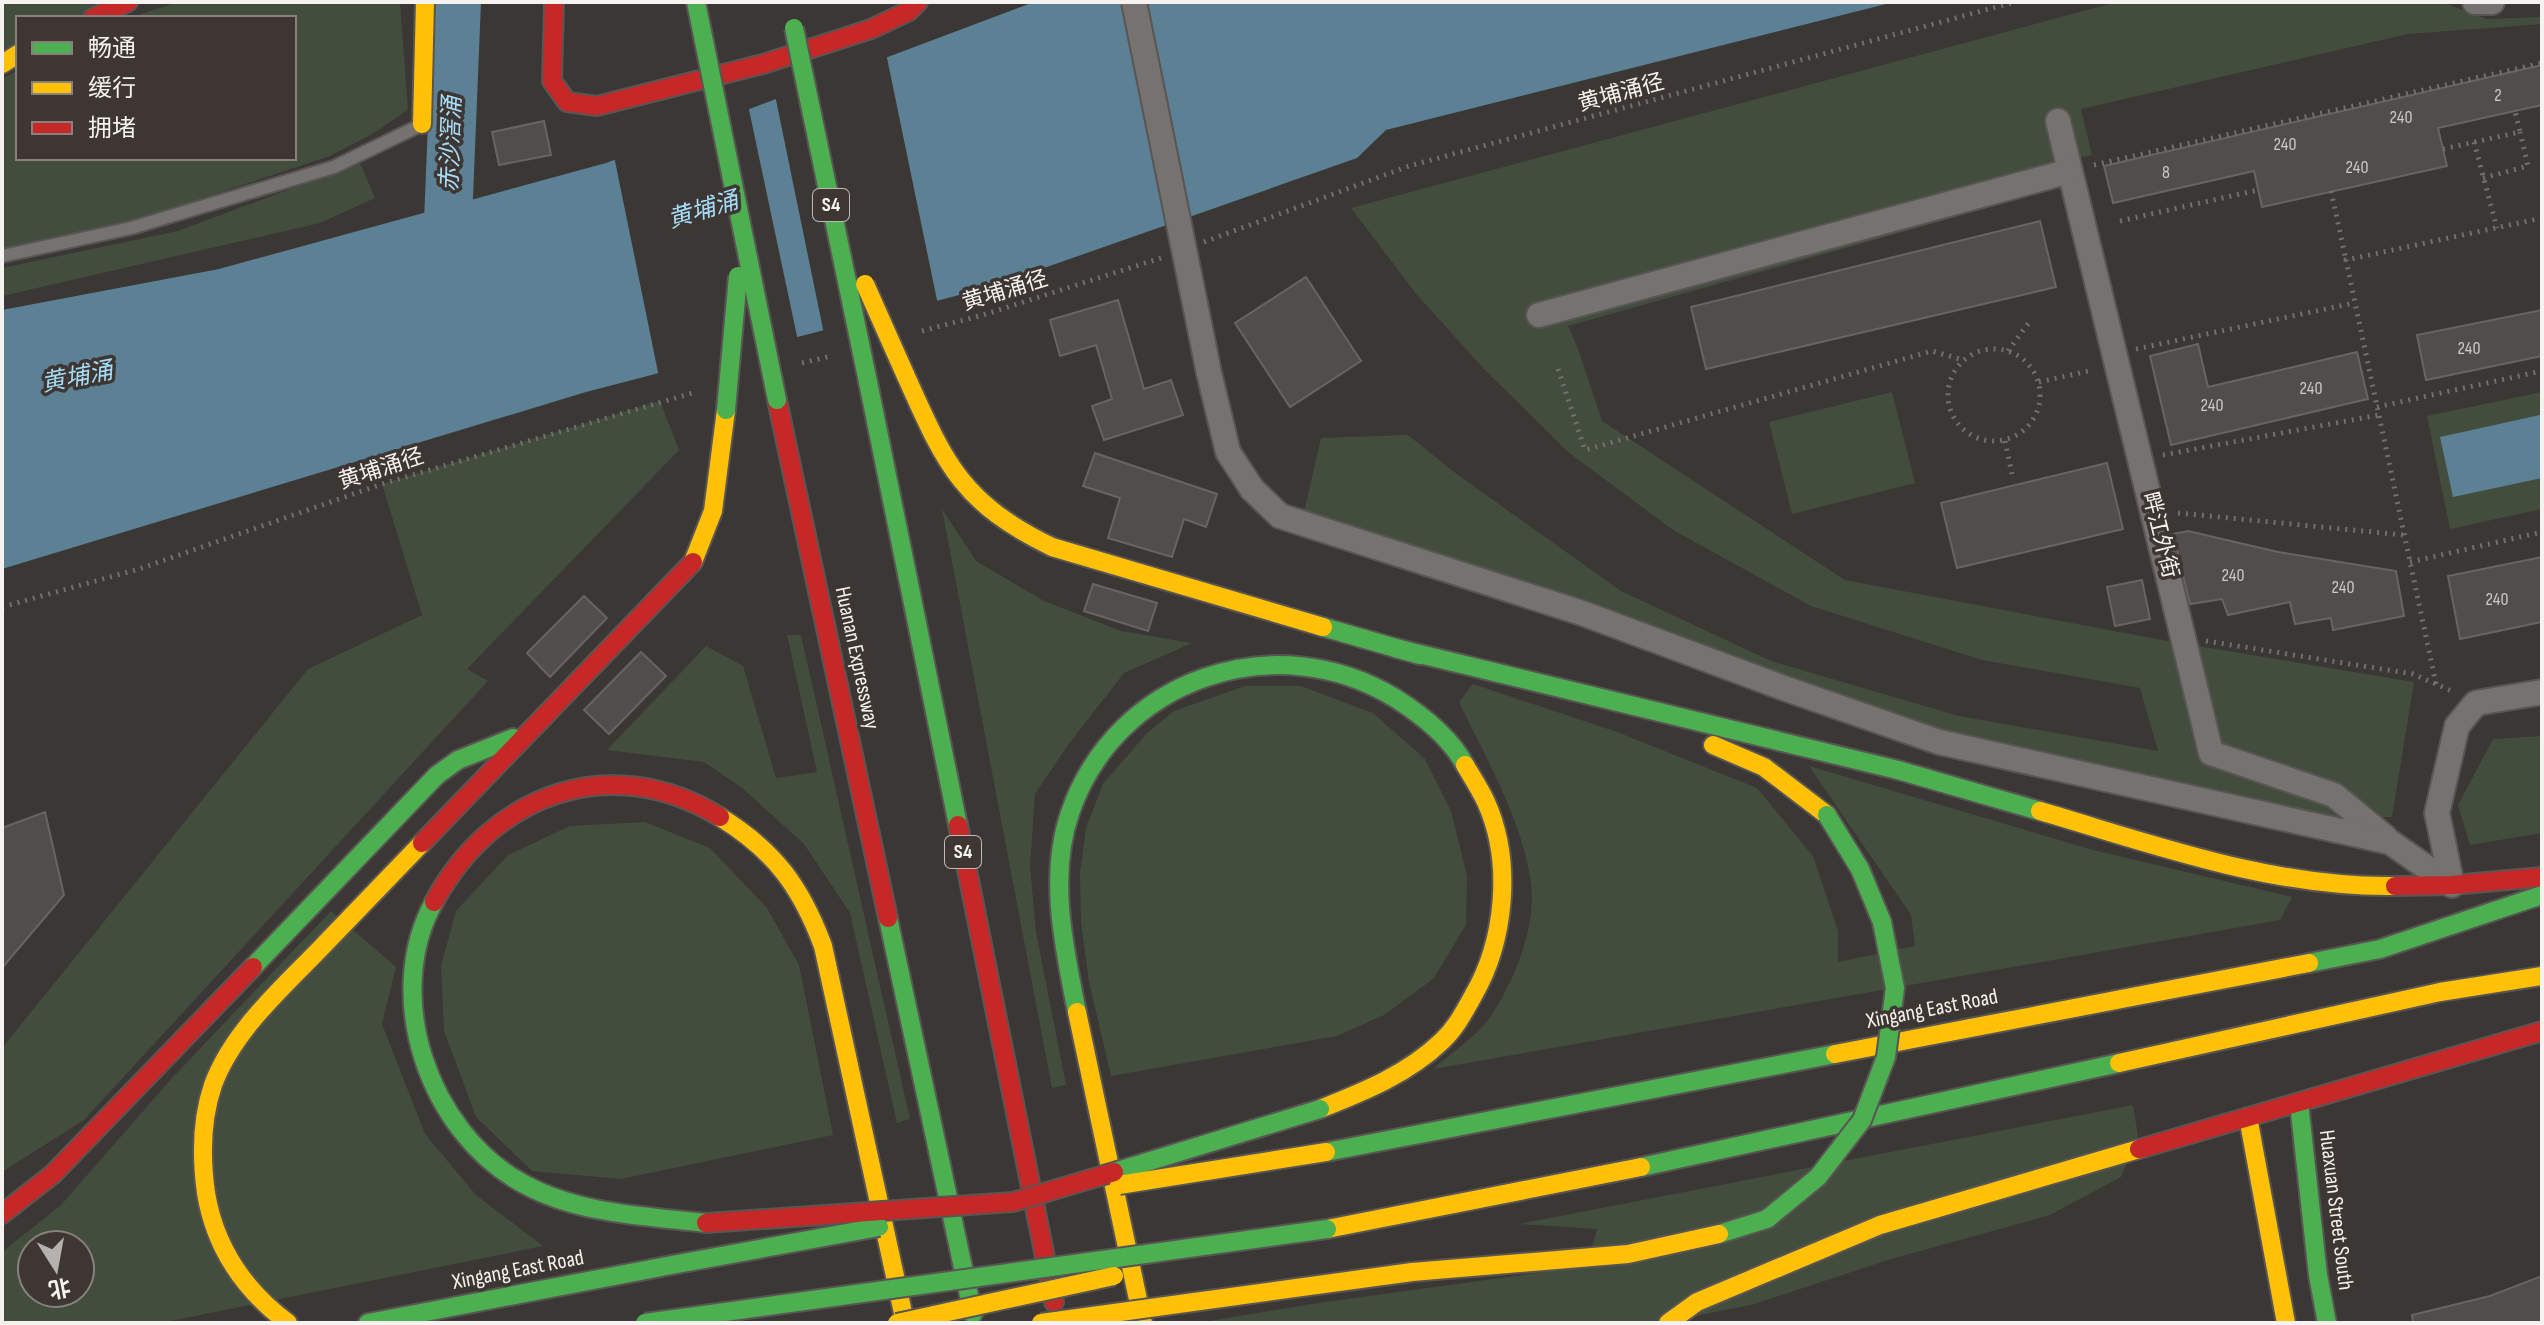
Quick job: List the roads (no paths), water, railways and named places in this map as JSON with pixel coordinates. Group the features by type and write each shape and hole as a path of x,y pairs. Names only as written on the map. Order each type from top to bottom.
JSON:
{"main road":[{"path":"97,16 128,2"},
{"path":"422,124 425,2"},
{"path":"554,2 552,81 567,102 597,106 763,64 871,29 909,11 918,2"},
{"name":"Huanan Expressway","path":"696,2 777,400 975,1323"},
{"name":"S4","path":"793,21 1058,1323"},
{"path":"832,209 951,470 966,490 1009,526 1052,547 1730,751 1764,767 1827,815 1860,869 1882,922 1895,988 1886,1057 1862,1120 1818,1177 1767,1219 1700,1240 1628,1254 1412,1272 1041,1323"},
{"path":"288,1323 248,1288 231,1264 217,1231 207,1196 203,1164 205,1112 212,1087 223,1063 271,999 465,796 625,636 690,567 700,552 717,495 743,231"},
{"path":"1395,648 1898,770 2236,868 2305,879 2383,886 2452,885 2542,877"},
{"path":"905,1323 823,946 809,909 790,876 764,848 729,821 695,803 652,790 601,784 547,795 507,817 472,846 445,882 421,924 412,1005 421,1049 437,1094 463,1131 512,1177 538,1192 606,1210 706,1223 1013,1202 1320,1109 1379,1085 1418,1060 1454,1028 1483,982 1497,935 1503,893 1500,851 1489,808 1474,774 1450,741 1421,712 1390,691 1344,671 1282,661 1229,668 1170,694 1139,714 1103,750 1079,790 1064,835 1060,887 1067,955 1143,1323"},
{"path":"2,1214 53,1174 83,1144 437,775 482,748 526,734"},
{"name":"Xingang East Road","path":"368,1323 1013,1202 1326,1152 2380,949 2542,895"},
{"path":"897,1323 1327,1229 1719,1152 2440,992 2542,976"},
{"path":"1668,1323 1697,1302 1880,1225 2542,1031"},
{"name":"Huaxuan Street South","path":"2299,1103 2318,1275 2327,1323"},
{"path":"2248,1117 2286,1323"},
{"path":"645,1323 1327,1229"}],"street":[{"path":"1134,2 1228,452 1252,489 1280,516 1582,613 1939,742 2390,842 2452,885"},
{"path":"2475,2 2492,2"},
{"name":"畔江外街","path":"2058,121 2211,753 2334,795 2390,842"},
{"path":"1539,315 2070,171"},
{"path":"2452,885 2437,813 2457,726 2476,703 2542,692"}],"lane":[{"path":"2,256 131,228 334,167 422,124"}],"water":[{"name":"黄埔涌","path":"1034,2 1894,2 1386,130 1357,158 990,287 586,392 2,569 2,310 219,269 606,163"},
{"path":"2540,415 2542,478 2453,497 2440,437"}],"waterway":[{"name":"赤沙滘涌","path":"446,270 457,2"}]}
